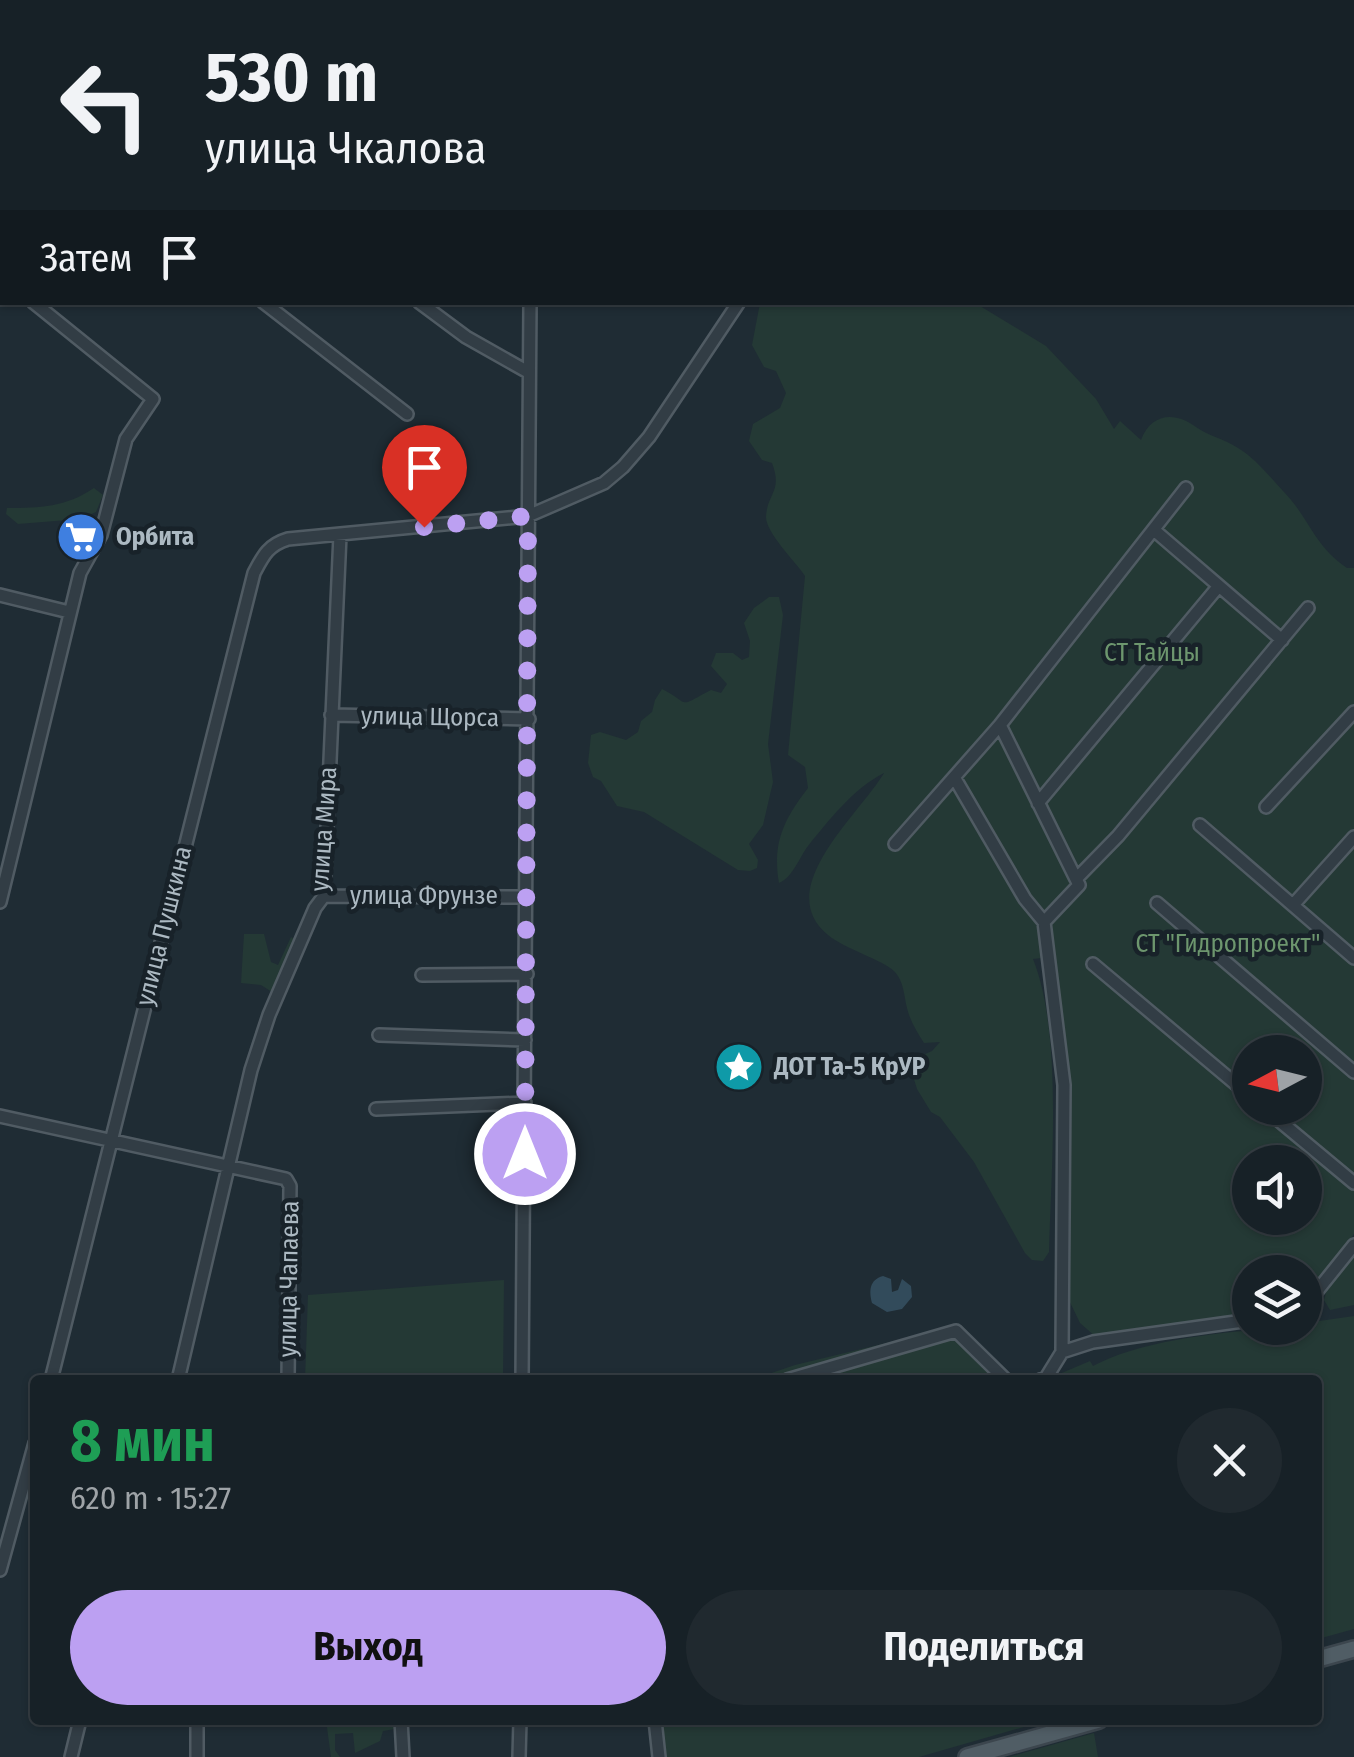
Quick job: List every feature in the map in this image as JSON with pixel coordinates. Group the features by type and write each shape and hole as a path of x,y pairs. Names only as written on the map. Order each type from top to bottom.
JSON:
{"main road":[{"path":"1322,1658 1354,1649"},
{"path":"968,1757 1081,1725"}],"street":[{"path":"0,902 80,573 101,535 126,438 153,399 37,305"},
{"path":"267,305 407,414"},
{"path":"423,305 466,337 528,372"},
{"path":"522,1375 530,305"},
{"name":"улица Пушкина","path":"52,1375 254,573 274,543 528,516 604,483 649,438 737,305"},
{"path":"895,844 1000,725 1186,488"},
{"path":"1154,530 1282,640"},
{"name":"улица Мира","path":"179,1375 251,1070 269,1015 315,908 324,896 340,534"},
{"path":"1038,803 1218,587"},
{"path":"0,595 69,612"},
{"path":"1076,879 1118,836 1308,608"},
{"path":"1266,807 1354,712"},
{"name":"улица Щорса","path":"331,715 529,719"},
{"path":"1000,725 1079,885 1044,922"},
{"path":"954,777 1026,899 1044,922 1064,1085 1062,1352 1048,1375"},
{"path":"1200,825 1354,958"},
{"path":"1293,905 1354,838"},
{"name":"улица Фрунзе","path":"324,896 524,897"},
{"path":"1157,904 1354,1072"},
{"path":"1093,964 1232,1081"},
{"path":"422,976 526,974"},
{"path":"379,1036 525,1040"},
{"path":"376,1109 525,1103"},
{"path":"0,1116 228,1168"},
{"path":"1284,1125 1354,1183"},
{"name":"улица Чапаева","path":"228,1168 280,1177 290,1186 288,1375"},
{"path":"1322,1285 1354,1245"},
{"path":"1062,1352 1093,1342 1232,1323"},
{"path":"803,1375 956,1331 1001,1375"},
{"path":"0,1570 30,1461"},
{"path":"70,1757 79,1725"},
{"path":"197,1725 197,1757"},
{"path":"401,1725 403,1757"},
{"path":"519,1757 520,1725"},
{"path":"656,1725 659,1757"}],"green space":[{"path":"760,305 978,305 1046,346 1096,399 1114,429 1120,421 1141,440 1157,420 1180,418 1244,452 1292,501 1326,550 1347,568 1354,568 1354,1234 1322,1279 1322,1255 1232,1255 1232,1315 1096,1337 1080,1323 1067,1296 1067,1083 1050,957 1033,959 1042,990 1052,1063 1049,1252 1043,1261 1032,1260 1025,1253 974,1162 940,1117 931,1112 917,1089 914,1059 932,1051 940,1042 924,1043 910,1017 898,976 889,967 828,935 813,917 809,896 814,874 884,773 843,805 808,846 792,872 779,883 777,856 782,832 808,788 805,767 788,755 805,576 767,524 775,473 772,463 762,460 749,441 753,424 780,408 786,393 776,371 764,367 752,345"},
{"path":"94,488 103,495 96,512 80,519 18,524 6,514 7,508 52,505"},
{"path":"769,597 779,597 783,615 768,744 773,782 763,825 749,844 758,860 757,868 738,870 644,812 617,806 601,781 593,777 588,763 591,735 600,732 626,740 638,732 662,689 684,702 711,690 721,693 727,684 711,666 716,653 733,653 742,660 749,657 750,641 744,623 754,608"},
{"path":"244,934 264,934 271,962 278,965 291,937 294,939 272,992 261,985 241,983"},
{"path":"1354,1255 1354,1305 1330,1310 1324,1300 1327,1289"},
{"path":"504,1280 503,1375 305,1375 308,1295"},
{"path":"1354,1316 1354,1629 1322,1638 1322,1375 1057,1375 1139,1348 1232,1332 1232,1345 1322,1345 1322,1321"},
{"path":"961,1325 1011,1375 766,1375"},
{"path":"327,1725 401,1725 405,1757 397,1757 395,1729 383,1731 380,1741 355,1753 353,1733 335,1734 335,1750 340,1757 331,1757"},
{"path":"652,1725 1031,1725 919,1757 655,1757"},
{"path":"1094,1733 1098,1757 1009,1757"}],"water":[{"path":"883,1276 891,1279 892,1292 898,1290 902,1279 911,1286 912,1297 902,1309 887,1312 872,1303 871,1286"}],"place":[{"name":"Орбита","path":"81,537"},
{"name":"ДОТ Та-5 КрУР","path":"739,1067"}],"route":[{"path":"424,527 528,516 525,1154"}],"park label":[{"name":"СТ Тайцы","path":"1152,653"},
{"name":"СТ \"Гидропроект\"","path":"1228,944"}]}
